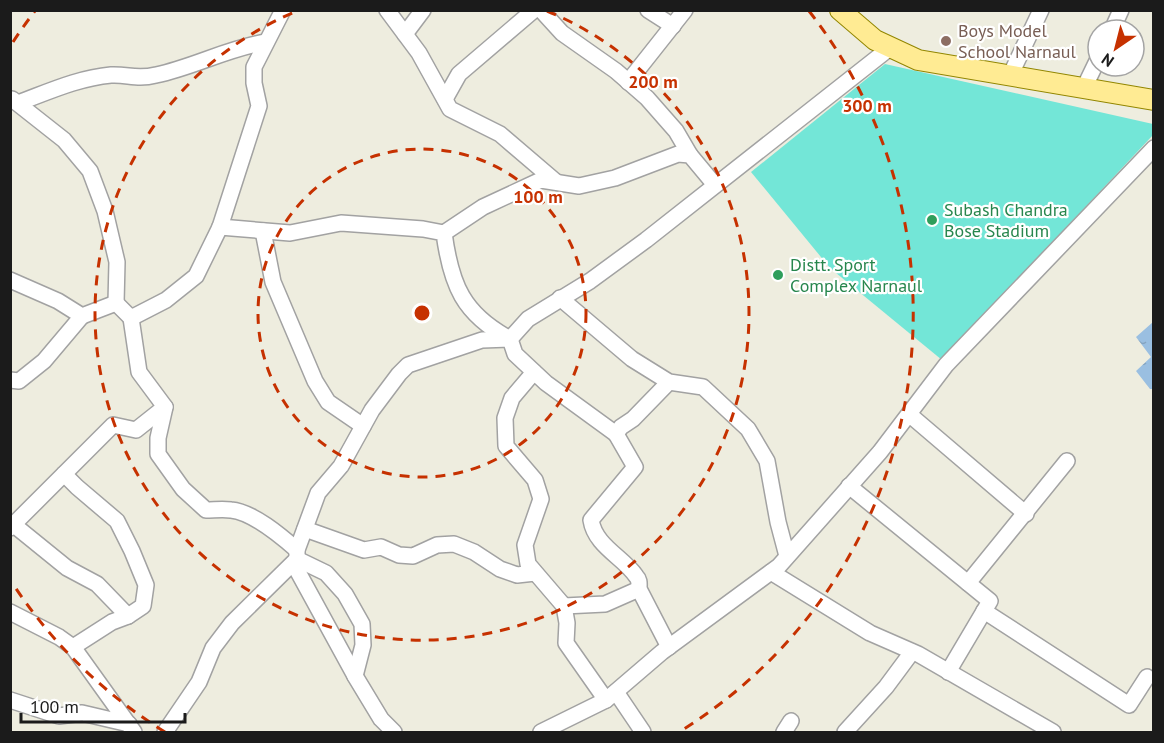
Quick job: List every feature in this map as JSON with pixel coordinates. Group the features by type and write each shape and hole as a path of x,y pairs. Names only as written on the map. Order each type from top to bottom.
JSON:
{"main road":[{"path":"840,10 875,40 918,60 1154,100"}],"street":[{"path":"131,318 166,300 196,276 220,227 259,106 254,83 254,67 283,10"},
{"path":"387,10 419,53 450,109 500,134 555,182"},
{"path":"405,34 423,10"},
{"path":"444,99 459,74 534,10"},
{"path":"541,10 562,33 646,98 676,131 690,155 715,185"},
{"path":"648,10 673,26"},
{"path":"628,82 685,10"},
{"path":"1010,76 1041,10"},
{"path":"14,100 81,80 113,75 142,79 172,72 244,45 266,42"},
{"path":"394,732 381,719 355,676 297,570 297,554 318,493 341,466 372,410 408,365 482,340 510,339 528,319 590,281 646,240 891,47"},
{"path":"1084,88 1089,78"},
{"path":"14,100 64,140 90,171 105,211 117,262 116,303 131,318 139,372 165,407 158,438 159,454 183,489 206,510 232,510 277,532 297,554 326,573 345,594 362,624 363,645 355,676"},
{"path":"541,732 611,696 669,647 771,572 910,415 946,365 1154,148"},
{"path":"220,227 290,233 341,223 423,229 444,233 483,207 541,180 579,186 615,178 678,154 690,155"},
{"path":"262,231 273,282 315,381 328,402 363,426"},
{"path":"444,233 448,260 457,290 470,310 491,329 510,339 515,354 546,383 616,434 635,467 591,520 593,530 614,555 636,575 640,582 639,589 669,647"},
{"path":"13,286 58,301 82,316"},
{"path":"560,298 632,359 669,382 704,387 748,429 767,461 778,522 787,556"},
{"path":"10,380 19,381 44,361 82,316 116,303"},
{"path":"534,372 512,398 505,418 506,446 536,480 541,498 525,545 528,564 564,606 567,623 566,643 644,732"},
{"path":"616,434 669,382"},
{"path":"128,616 97,584 67,568 12,526 113,425 136,430 165,407"},
{"path":"910,415 1026,514"},
{"path":"969,583 1067,461"},
{"path":"64,474 117,521 146,585 143,606 128,616 112,622 73,647"},
{"path":"849,486 990,601 948,672"},
{"path":"305,529 364,550 381,547 399,555 413,556 437,545 454,544 474,552 517,576 535,573"},
{"path":"165,732 200,682 213,648 232,623 297,554"},
{"path":"771,572 870,633 912,652 1053,732"},
{"path":"564,606 605,604 639,589"},
{"path":"984,611 1129,705 1147,677"},
{"path":"10,612 59,637 73,647 131,728"},
{"path":"844,732 886,687 912,652"},
{"path":"10,700 59,716 82,713 131,728"}],"shaded area":[{"name":"Subash Chandra Bose Stadium","path":"885,64 1153,124 1153,135 942,360 830,268 751,172"}],"water":[{"path":"1153,322 1154,389 1150,389 1136,371 1151,357 1136,337"}],"place":[{"name":"Boys Model School Narnaul","path":"946,41"},
{"name":"Subash Chandra Bose Stadium","path":"932,220"},
{"name":"Distt. Sport Complex Narnaul","path":"778,275"}]}
